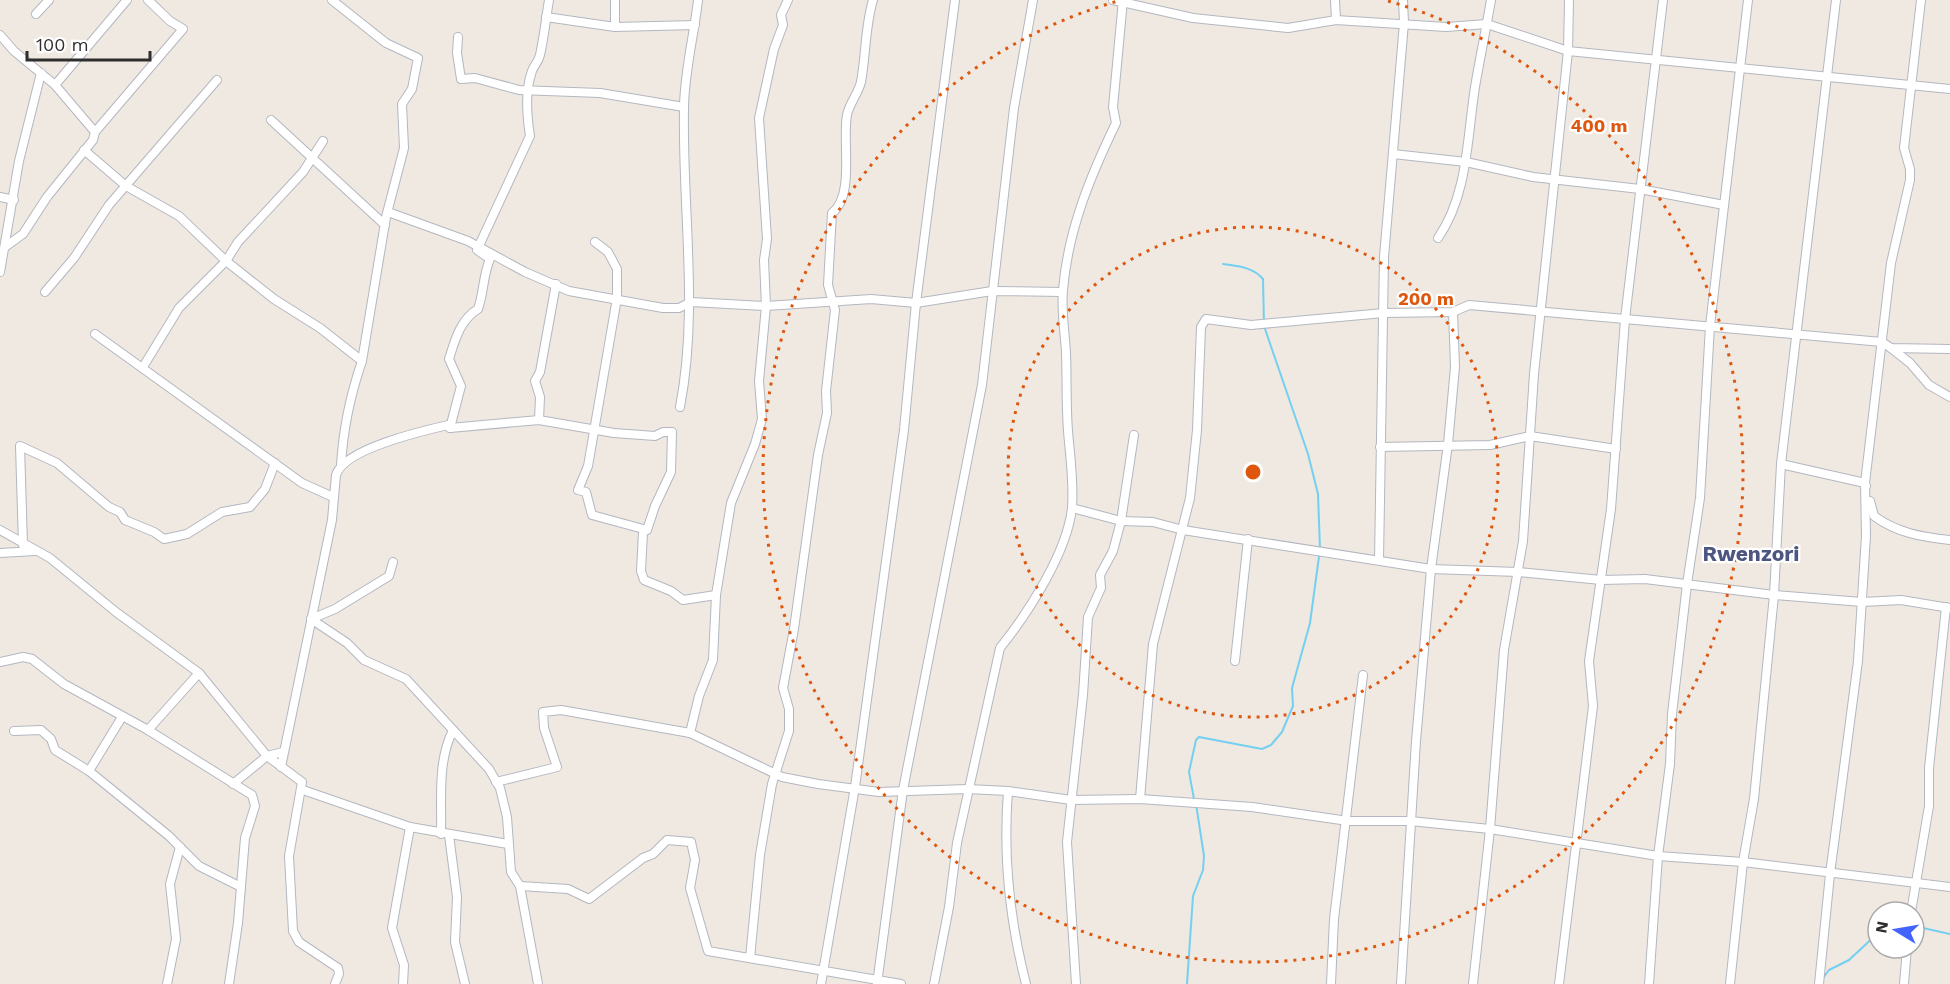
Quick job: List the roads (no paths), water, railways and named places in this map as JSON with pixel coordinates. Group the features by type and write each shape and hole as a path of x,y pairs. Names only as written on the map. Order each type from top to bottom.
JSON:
{"street":[{"path":"36,14 50,0"},
{"path":"55,85 127,0"},
{"path":"4,248 23,234 95,132 183,29 148,0"},
{"path":"332,0 386,43 418,58 412,90 402,104 404,148 388,212 362,362 354,379 344,427 341,466"},
{"path":"450,428 461,386 449,359 456,334 471,313 478,309 483,292 483,274 489,259 477,250 530,136 527,118 532,70 538,65 541,53 549,0"},
{"path":"615,0 615,27"},
{"path":"680,407 690,347 691,302 684,191 684,107 699,0"},
{"path":"690,733 699,696 712,660 716,595 730,502 755,444 762,419 759,381 766,306 764,260 767,238 760,170 759,118 774,49 783,25 781,15 788,0"},
{"path":"750,958 760,855 772,784 779,775 789,731 789,709 783,688 794,628 818,455 827,413 826,391 835,310 828,285 832,237 830,226 832,213 838,208 844,190 848,146 847,113 860,84 868,14 873,0"},
{"path":"821,984 855,787 904,430 916,303 955,0"},
{"path":"877,982 903,790 982,385 1014,108 1033,0"},
{"path":"1113,0 1193,18 1288,28 1336,20 1446,27 1487,24 1568,51 1612,53 1656,61 1950,89"},
{"path":"1335,0 1336,20"},
{"path":"1379,560 1384,258 1404,23 1403,0"},
{"path":"1438,238 1450,221 1466,162 1475,87 1491,0"},
{"path":"1473,984 1490,829 1504,650 1518,572 1541,310 1568,51 1569,0"},
{"path":"1559,984 1593,706 1589,661 1611,508 1625,319 1663,0"},
{"path":"1649,984 1658,856 1670,764 1672,714 1700,498 1710,327 1748,0"},
{"path":"1730,984 1743,862 1754,800 1774,595 1781,464 1836,0"},
{"path":"1820,984 1830,874 1858,661 1865,483 1891,263 1910,180 1910,169 1904,148 1921,0"},
{"path":"934,984 968,789 1000,648 1015,629 1053,564 1072,508 1072,460 1068,430 1062,292 1072,226 1099,156 1116,123 1113,107 1123,1"},
{"path":"546,16 615,27 695,25"},
{"path":"0,35 14,51 55,85 95,132"},
{"path":"458,37 457,53 461,79 475,78 519,90 600,93 684,107"},
{"path":"0,272 21,152 41,73"},
{"path":"45,292 126,186 217,80"},
{"path":"271,120 386,225"},
{"path":"143,367 179,308 226,261 238,242 312,159 323,141"},
{"path":"84,150 126,186 179,216 226,261 274,299 320,328 362,362"},
{"path":"1393,154 1466,162 1555,180 1640,189 1724,205"},
{"path":"0,197 14,200"},
{"path":"388,212 479,247 525,272 569,291 617,298 663,309 679,308 691,302 766,306 871,299 916,303 992,291 1062,292"},
{"path":"596,242 608,252 617,269 617,298 592,430 588,466 578,490 586,492 592,515 647,530"},
{"path":"539,420 540,397 535,381 540,372 556,284"},
{"path":"1140,799 1153,644 1190,498 1197,430 1201,325 1206,319 1257,325 1269,322 1384,313 1453,312 1469,305 1882,342 1910,363 1929,385 1950,397"},
{"path":"1401,984 1410,821 1431,569 1448,444 1455,367 1453,312"},
{"path":"95,334 302,483 333,497"},
{"path":"1891,348 1950,349"},
{"path":"281,767 301,682 311,619 332,520 336,475 341,466 352,456 448,425 450,428 539,420 592,430 655,436 663,432 672,432 671,472 654,506 647,530 643,531 641,571 644,580 671,591 683,600 716,595"},
{"path":"1076,984 1067,866 1088,617 1101,588 1100,574 1113,551 1121,521 1134,435"},
{"path":"1380,447 1491,445 1530,436 1616,449"},
{"path":"16,552 22,544 20,446 57,463 109,507 120,512 126,520 164,539 187,534 222,512 250,507 265,489 275,463"},
{"path":"1781,464 1865,483"},
{"path":"1865,483 1874,516 1885,524 1926,538 1950,540"},
{"path":"1072,508 1121,521 1153,522 1183,530 1248,538 1320,553 1431,569 1518,572 1601,580 1645,579 1774,595 1862,602 1901,600 1948,607 1929,768 1929,806 1913,900"},
{"path":"0,530 50,558 116,612 199,673 267,756 303,782 289,856 293,931 299,942 338,968 339,974 335,984"},
{"path":"1235,661 1248,538"},
{"path":"0,553 35,551"},
{"path":"311,619 335,609 389,576 393,562"},
{"path":"311,619 347,643 364,660 406,679 473,749 496,782 507,816 512,872 520,886 538,984"},
{"path":"0,652 11,659"},
{"path":"0,662 23,657 32,659 64,684 148,730 255,799 245,838 229,984"},
{"path":"148,730 199,673"},
{"path":"1331,984 1335,919 1363,675"},
{"path":"496,782 557,767 544,728 543,712 561,710 690,733 779,775 818,784 855,787 879,792 968,789 1008,791 1071,800 1140,799 1252,807 1348,821 1410,821 1490,829 1658,856 1743,862 1830,874 1917,882 1950,888"},
{"path":"89,771 122,717"},
{"path":"14,731 41,730 51,739 55,750 89,771 180,847 199,866 241,887"},
{"path":"453,730 445,746 442,773 445,835 457,897 455,942 465,984"},
{"path":"233,784 267,756 283,752"},
{"path":"303,790 410,827 445,835 508,844"},
{"path":"1008,791 1005,833 1007,863 1013,920 1026,984"},
{"path":"402,984 404,964 392,928 410,827"},
{"path":"520,886 568,889 589,899 644,858 653,854 667,840 691,842 695,860 690,888 706,949 877,982 901,984"},
{"path":"167,984 176,939 170,884 180,847"},
{"path":"1904,984 1906,960"}],"waterway":[{"path":"1194,799 1189,772 1196,740 1199,737 1262,749 1271,745 1282,732 1293,706 1292,688 1310,623 1320,549 1318,494 1308,454 1264,326 1263,279 1250,270 1223,264"},
{"path":"1187,984 1193,896 1203,870 1204,856 1196,804"},
{"path":"1926,929 1950,934"},
{"path":"1823,978 1829,970 1849,960 1866,944"}],"district":[{"name":"Rwenzori","path":"1751,554"}]}
